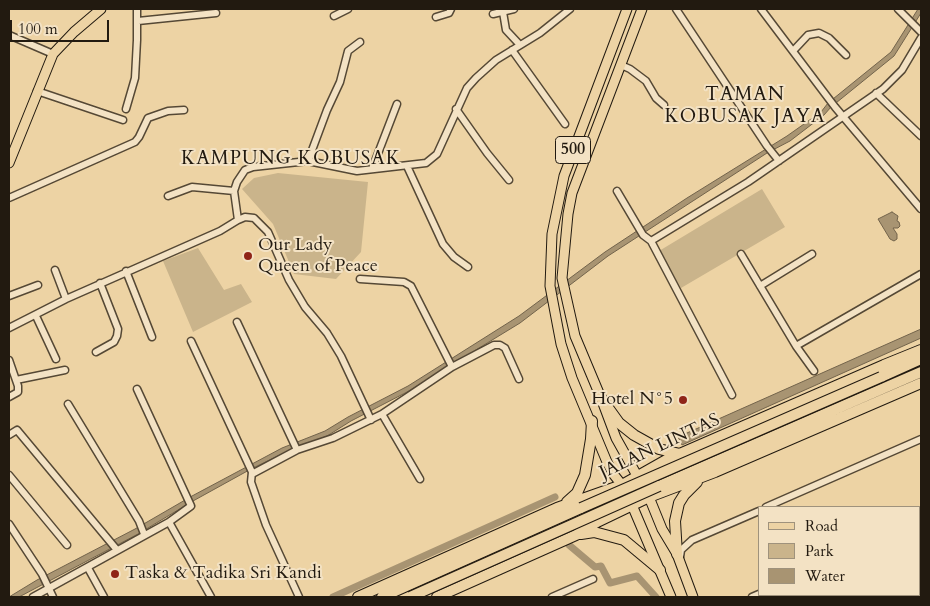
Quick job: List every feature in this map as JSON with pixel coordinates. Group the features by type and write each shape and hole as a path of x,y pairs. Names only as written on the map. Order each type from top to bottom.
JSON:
{"highway":[{"name":"JALAN LINTAS","path":"625,487 668,459 921,350"},
{"name":"JALAN LINTAS","path":"358,597 557,508 586,497 625,487 660,473 921,359"},
{"name":"JALAN LINTAS","path":"437,597 576,535 659,486 921,372"},
{"name":"JALAN LINTAS","path":"410,597 632,502 715,472 921,383"},
{"path":"601,398 620,423 634,435 659,449 680,454"},
{"path":"557,508 577,493 584,478 589,456 592,421"},
{"path":"668,459 654,472 652,481 661,488 672,489"},
{"path":"679,558 675,521 680,503 684,495 694,484 715,472"},
{"path":"382,597 625,487"},
{"path":"586,497 598,494 609,500 608,510 597,522"},
{"path":"576,535 594,532 624,540 660,570"}],"main road":[{"path":"9,163 37,91 54,54 74,32 101,9"},
{"name":"500","path":"627,9 564,176 552,234 550,286 566,360 600,445 614,475 625,487 671,597"},
{"name":"500","path":"642,9 572,193 568,214 562,278 575,336 616,438 649,497 662,529 679,558 693,597"},
{"path":"600,445 609,443 616,438"}],"street":[{"path":"126,109 134,78 138,21 137,9"},
{"path":"334,16 348,9"},
{"path":"436,17 449,13 451,9"},
{"path":"494,14 514,9"},
{"path":"238,220 234,191 236,182 245,170 253,167 308,161 357,171 426,163 436,154 467,88 476,78 496,60 540,33 570,9"},
{"path":"676,9 767,146 779,161"},
{"path":"761,9 830,101 921,209"},
{"path":"898,9 919,29"},
{"path":"138,21 216,12"},
{"path":"503,12 506,30 520,46"},
{"path":"793,51 808,35 819,33 829,38 846,55"},
{"path":"9,35 54,54"},
{"path":"651,241 748,182 884,89 902,70 921,38"},
{"path":"308,161 327,110 340,82 348,51 360,42"},
{"path":"512,50 565,124"},
{"path":"621,65 646,81 656,98 664,106"},
{"path":"37,91 123,120"},
{"path":"876,93 921,136"},
{"path":"372,169 397,104"},
{"path":"456,109 509,180"},
{"path":"9,198 135,142 148,118 168,111 184,110"},
{"path":"407,166 442,244 454,257 468,267"},
{"path":"168,196 192,187 234,191"},
{"path":"617,192 643,234 651,241 732,394"},
{"path":"9,328 126,271 220,231 238,220 245,217 254,218 268,232 292,286 305,307 327,333 341,356 370,417"},
{"path":"741,254 796,346 814,371"},
{"path":"760,286 812,254"},
{"path":"54,270 66,299"},
{"path":"126,271 152,338"},
{"path":"796,346 921,274"},
{"path":"360,279 408,283 414,290 451,364"},
{"path":"96,352 114,342 118,329 100,283"},
{"path":"9,296 38,284"},
{"path":"36,316 56,359"},
{"path":"237,322 297,450"},
{"path":"191,341 252,473 251,482 266,525 299,597"},
{"path":"252,473 297,450 333,438 370,417 382,414 451,364 494,345 500,345 505,348 519,379"},
{"path":"9,360 18,386 18,392 9,397"},
{"path":"16,380 64,370"},
{"path":"33,597 88,568 116,549 169,522 191,506 137,389"},
{"path":"68,404 139,521 144,534"},
{"path":"382,414 420,478"},
{"path":"9,435 17,430 116,549"},
{"path":"768,506 921,439"},
{"path":"9,475 67,545"},
{"path":"679,558 681,550 692,540 758,510"},
{"path":"675,521 678,533 692,540"},
{"path":"169,522 211,597"},
{"path":"9,524 42,574 53,597"},
{"path":"88,568 104,597"},
{"path":"555,597 593,578"}],"green space":[{"path":"278,173 368,182 361,252 336,279 294,274 273,224 242,189 254,178"},
{"path":"762,189 785,227 681,288 659,251"},
{"path":"198,248 224,290 241,284 252,302 193,332 163,261"}],"water":[{"path":"918,9 921,9 921,13 894,56 831,107 824,115 790,141 767,153 608,256 520,323 407,392 351,421 327,436 284,453 251,469 138,534 19,597 9,597 37,580 135,529 282,448 325,431 408,386 519,316 605,252 787,136 821,112 828,103 891,52"},
{"path":"892,212 898,216 897,221 900,226 893,228 897,234 897,239 894,241 890,239 878,219"},
{"path":"921,329 921,338 682,445 678,437"}],"waterway":[{"path":"333,597 555,497"},
{"path":"569,545 595,567 601,566 610,583 637,576 656,597"}],"place":[{"name":"Our Lady Queen of Peace","path":"248,256"},
{"name":"Hotel N°5","path":"683,400"},
{"name":"Taska & Tadika Sri Kandi","path":"115,574"}],"district":[{"name":"TAMAN KOBUSAK JAYA","path":"745,107"},
{"name":"KAMPUNG KOBUSAK","path":"291,160"}]}
